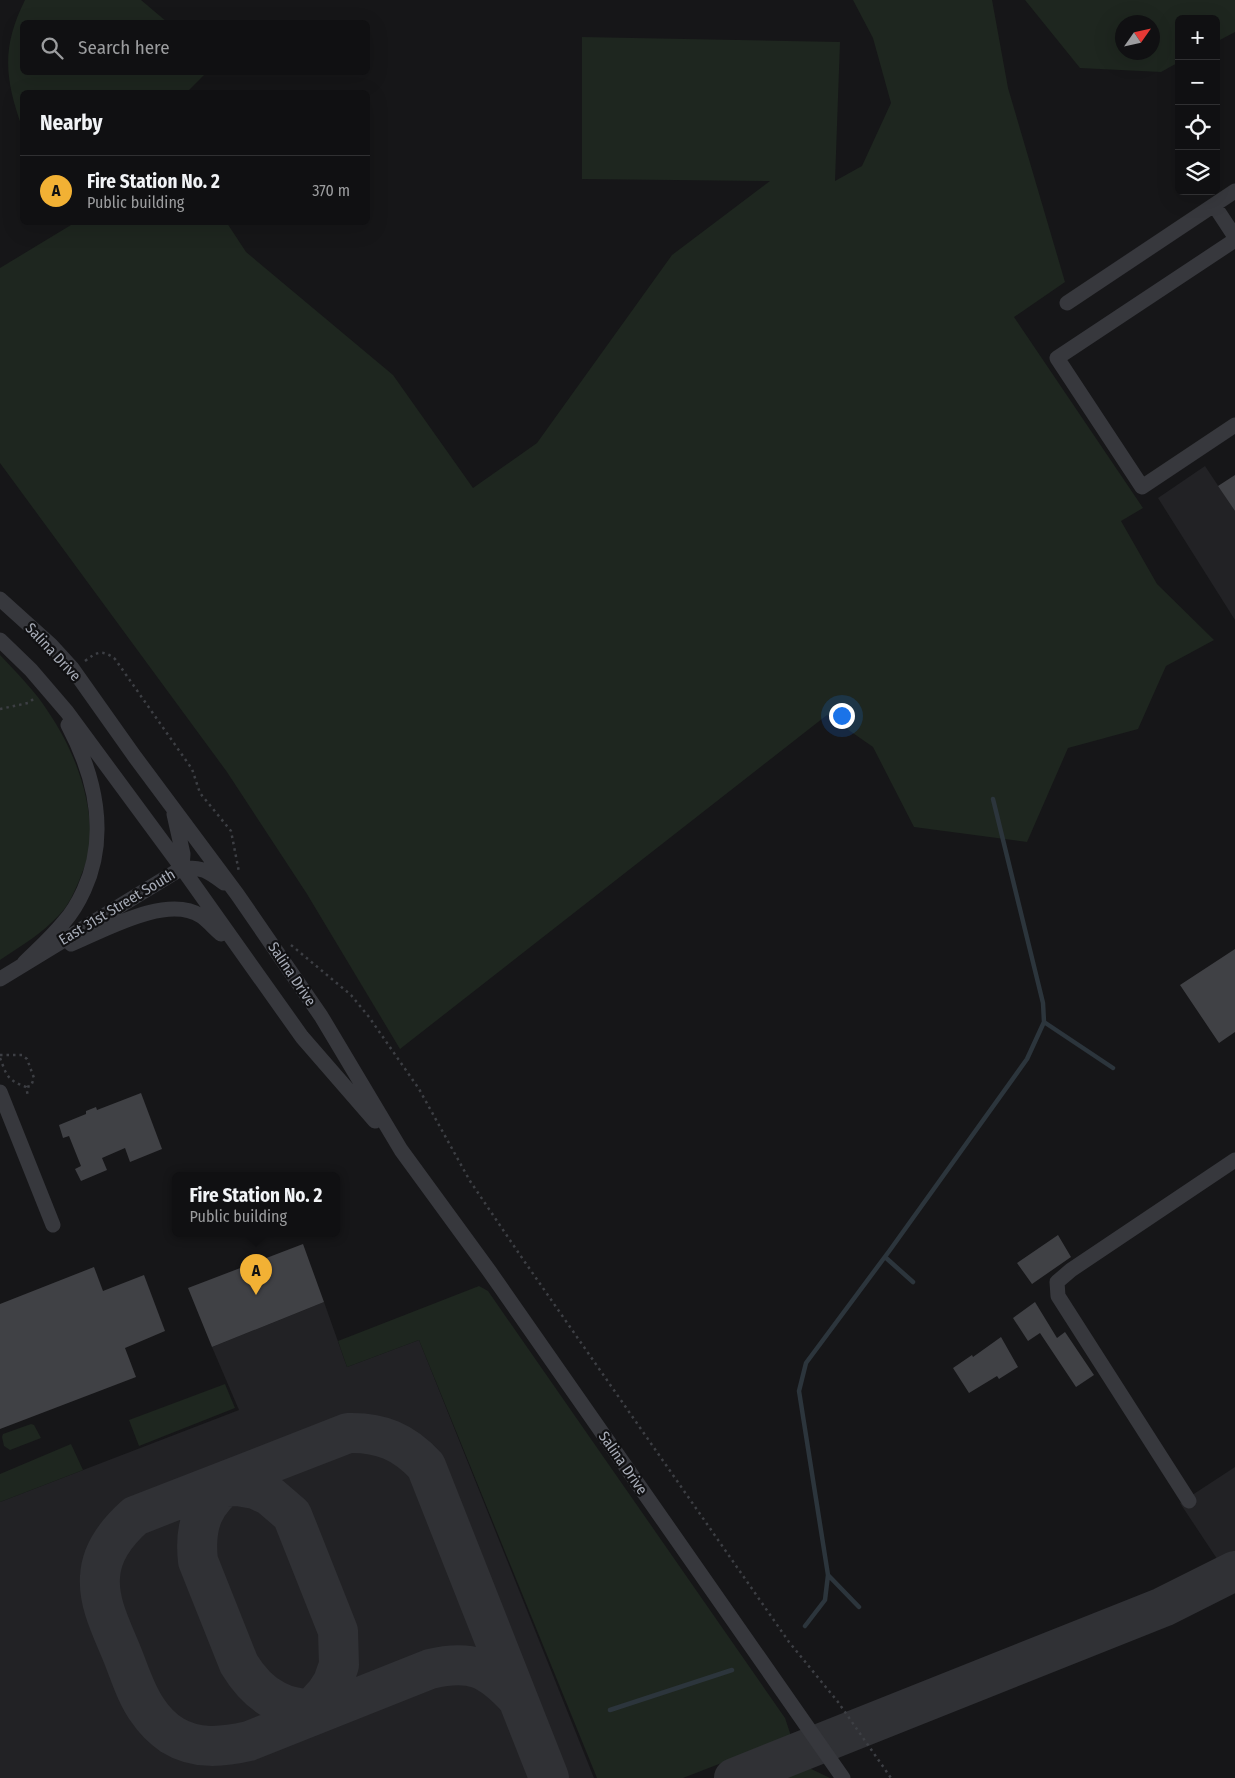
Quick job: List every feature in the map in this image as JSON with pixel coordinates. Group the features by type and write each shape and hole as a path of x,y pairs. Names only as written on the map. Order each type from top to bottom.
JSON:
{"street":[{"path":"1067,303 1235,192"},
{"path":"1214,205 1235,238 1057,358 1142,487 1235,425"},
{"name":"Salina Drive","path":"0,599 51,645 73,670 172,806 239,886 321,1016 401,1150 843,1778"},
{"name":"Salina Drive","path":"0,640 31,670 67,712 182,868 302,1037 401,1150"},
{"name":"East 31st Street South","path":"24,963 65,922 79,900 94,861 98,837 97,813 90,777 74,736 50,692"},
{"name":"Salina Drive","path":"172,806 183,854 182,868"},
{"name":"East 31st Street South","path":"0,979 182,868 198,868 239,886"},
{"name":"Salina Drive","path":"24,963 148,912 173,908 200,915 242,953"},
{"path":"0,1092 53,1225"},
{"path":"1189,1501 1058,1296 1057,1282 1071,1270 1235,1160"}],"path":[{"path":"73,670 100,652 107,653 115,659 192,769 200,793 231,831 239,886"},
{"path":"0,709 28,703 50,692"},
{"path":"286,940 351,995 369,1017 419,1089 470,1181 520,1255 790,1642 838,1702 891,1778"},
{"path":"22,1055 27,1059 34,1078 30,1086 26,1087 12,1082 0,1057 22,1055"},
{"path":"26,1087 28,1096"}],"shaded area":[{"path":"25,0 141,0 165,20 20,20 20,75 204,75 189,90 20,90 20,121 12,94 8,64 12,33"},
{"path":"853,0 992,0 1008,88 1065,282 1014,317 1143,508 1121,521 1157,584 1214,640 1166,666 1138,729 1068,748 1027,842 914,827 873,747 827,715 400,1049 307,894 227,772 0,463 0,268 71,225 228,225 246,252 393,375 473,488 537,443 672,255 770,181 582,179 582,37 840,42 835,181 862,166 891,103 873,38"},
{"path":"1025,0 1235,0 1235,32 1220,40 1220,15 1175,15 1175,64 1161,72 1080,68"},
{"path":"1205,466 1235,511 1235,620 1158,498"},
{"path":"0,655 44,705 58,727 74,759 85,793 90,828 90,845 79,881 66,907 39,933 0,960"},
{"path":"479,1286 488,1291 785,1718 791,1736 683,1778 597,1778 419,1340 347,1367 338,1341"},
{"path":"324,1302 347,1367 419,1340 594,1778 0,1778 0,1502 239,1410 212,1347"},
{"path":"225,1384 235,1408 139,1446 129,1420"},
{"path":"31,1424 34,1425 41,1438 10,1450 4,1446 3,1434"},
{"path":"71,1444 83,1470 0,1502 0,1474"},
{"path":"1235,1467 1235,1586 1180,1503"},
{"path":"807,1767 830,1778 782,1778"}],"building":[{"path":"1235,475 1235,511 1218,486"},
{"path":"1235,949 1235,1032 1219,1043 1180,985"},
{"path":"141,1093 162,1149 130,1162 125,1148 102,1158 107,1170 81,1181 75,1169 81,1166 69,1136 63,1138 59,1125 86,1114 86,1111 96,1107 97,1110"},
{"path":"1058,1235 1071,1257 1032,1284 1017,1263"},
{"path":"303,1244 324,1302 212,1347 188,1288"},
{"path":"94,1267 103,1291 144,1275 165,1331 125,1348 136,1377 0,1429 0,1304"},
{"path":"1035,1302 1057,1338 1065,1332 1094,1375 1076,1387 1040,1333 1028,1341 1013,1318"},
{"path":"1001,1337 1018,1367 999,1379 997,1376 969,1393 953,1368 972,1355 973,1357"}],"waterway":[{"path":"805,1626 825,1600 828,1575 799,1391 806,1363 1027,1059 1044,1022 1043,1003 993,799"},
{"path":"1044,1022 1113,1068"},
{"path":"885,1257 913,1282"},
{"path":"828,1575 859,1607"},
{"path":"610,1710 732,1670"}],"taxiway":[{"path":"517,1698 498,1679 488,1673 469,1666 445,1666 430,1669 249,1741 210,1746 181,1740 156,1721 137,1693 104,1608 100,1587 103,1559 116,1536 135,1516 348,1433 371,1434 391,1440 409,1451 426,1466 549,1778"},
{"path":"233,1480 214,1496 208,1505 199,1525 197,1548 198,1561 239,1664 256,1686 276,1701 300,1708 328,1707"},
{"path":"214,1487 238,1486 255,1489 270,1496 292,1515 338,1631 339,1665 333,1682 326,1693 302,1719"},
{"path":"734,1778 1163,1607 1235,1571"}],"place":[{"name":"Fire Station No. 2","path":"256,1295"}]}
